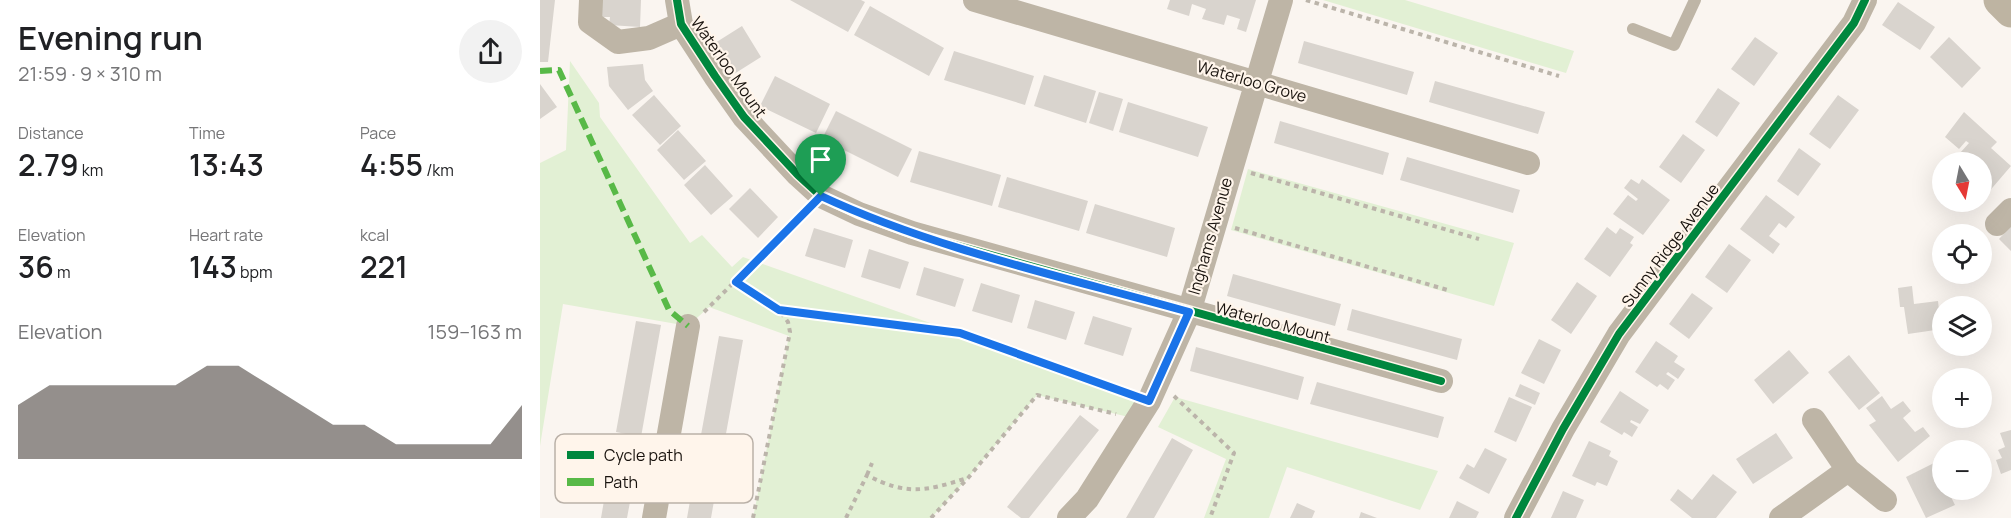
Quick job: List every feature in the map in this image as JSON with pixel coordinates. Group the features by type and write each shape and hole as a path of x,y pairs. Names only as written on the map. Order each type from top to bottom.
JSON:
{"main road":[{"path":"2000,0 2011,11"}],"street":[{"path":"591,0 590,22 618,42 649,38 681,24"},
{"name":"Waterloo Mount","path":"677,0 681,24 744,117 821,196 859,214 912,233 1441,381"},
{"name":"Waterloo Grove","path":"975,0 1255,81 1528,164"},
{"name":"Inghams Avenue","path":"1069,518 1087,499 1148,401 1189,312 1255,81 1281,0"},
{"name":"Sunny Ridge Avenue","path":"1516,518 1563,429 1620,334 1854,23 1865,0"},
{"path":"669,434 688,326"},
{"path":"1814,420 1848,470 1885,500"},
{"path":"1781,518 1848,470"},
{"path":"654,518 657,503"}],"lane":[{"path":"1633,29 1674,45 1695,0"}],"path":[{"path":"1306,0 1559,76"},
{"path":"1230,167 1479,239"},
{"path":"688,326 736,282 821,196"},
{"path":"1215,222 1451,291"},
{"path":"736,282 779,310 788,322 789,336 753,518"},
{"path":"779,310 960,333 1148,401 1234,453 1210,518"},
{"path":"931,518 968,478 1037,395 1148,401"},
{"path":"846,518 872,462"},
{"path":"867,475 888,487 912,491 938,488 968,478"}],"green space":[{"path":"1323,0 1405,0 1574,51 1566,73"},
{"path":"570,61 599,103 600,117 690,243 702,235 732,267 743,257 1029,358 1064,376 1149,401 1137,419 1037,395 968,478 931,518 753,518 789,336 709,307 688,326 563,304 540,446 540,163 566,150"},
{"path":"1248,169 1514,243 1494,306 1231,230"},
{"path":"1175,397 1438,471 1420,510 1287,467 1269,518 1204,518 1226,459 1158,427"}],"building":[{"path":"540,0 555,0 548,62 540,62"},
{"path":"600,0 641,0 640,27 609,25 610,17 599,17"},
{"path":"790,0 861,0 865,2 848,32"},
{"path":"1170,0 1256,0 1246,32 1237,29 1240,19 1227,15 1224,25 1202,19 1206,9 1192,4 1189,16 1167,9"},
{"path":"1898,2 1935,27 1920,50 1882,25"},
{"path":"870,6 944,48 929,76 854,35"},
{"path":"742,26 761,57 734,74 715,43"},
{"path":"1755,37 1778,53 1754,86 1731,69"},
{"path":"1949,37 1981,68 1962,88 1930,57"},
{"path":"1304,41 1414,72 1407,95 1298,63"},
{"path":"954,51 1034,76 1025,105 944,80"},
{"path":"643,64 645,80 653,91 628,110 609,86 607,67"},
{"path":"1044,75 1096,91 1086,123 1034,106"},
{"path":"775,76 830,104 816,133 760,106"},
{"path":"1435,81 1545,112 1538,134 1429,102"},
{"path":"540,84 557,107 540,119"},
{"path":"1718,88 1740,103 1717,137 1695,122"},
{"path":"1099,92 1123,99 1113,131 1089,123"},
{"path":"654,95 681,126 660,145 632,115"},
{"path":"1838,95 1859,110 1830,149 1809,134"},
{"path":"1128,102 1208,127 1198,157 1119,132"},
{"path":"836,111 912,149 898,177 822,139"},
{"path":"1964,112 1997,142 1991,148 2011,166 1992,188 1992,152 1961,152 1969,143 1966,141 1959,149 1945,137"},
{"path":"1280,121 1389,153 1383,175 1274,143"},
{"path":"678,130 706,161 684,180 657,150"},
{"path":"1683,134 1705,150 1681,183 1659,167"},
{"path":"1799,148 1821,164 1798,196 1777,181"},
{"path":"919,151 1001,175 992,206 910,182"},
{"path":"1407,157 1520,190 1513,213 1400,180"},
{"path":"705,165 733,196 711,215 684,185"},
{"path":"1007,177 1088,201 1079,231 998,207"},
{"path":"1631,179 1639,184 1642,179 1670,200 1643,235 1613,214 1628,195 1636,201 1638,199 1624,188"},
{"path":"750,188 778,217 758,238 729,209"},
{"path":"1766,195 1795,217 1786,228 1779,223 1769,236 1780,244 1773,254 1740,229"},
{"path":"1095,204 1175,228 1167,257 1086,233"},
{"path":"2011,226 2011,251 1999,239"},
{"path":"1607,227 1616,234 1620,228 1634,237 1630,243 1633,245 1610,277 1584,259"},
{"path":"814,228 853,240 845,268 805,256"},
{"path":"1729,244 1751,260 1727,293 1705,277"},
{"path":"869,249 909,262 900,289 861,277"},
{"path":"924,267 964,279 955,307 916,295"},
{"path":"1233,274 1341,304 1335,326 1227,296"},
{"path":"1577,282 1597,296 1571,334 1551,320"},
{"path":"981,283 1020,295 1012,323 972,311"},
{"path":"1912,286 1914,304 1932,302 1932,330 1908,334 1904,307 1900,307 1898,288"},
{"path":"1692,293 1713,308 1689,339 1669,324"},
{"path":"1035,300 1075,312 1066,340 1027,328"},
{"path":"1352,309 1462,339 1457,360 1347,330"},
{"path":"1093,316 1132,328 1123,356 1084,344"},
{"path":"636,321 661,325 642,434 616,432"},
{"path":"719,336 743,340 726,434 701,434"},
{"path":"1539,339 1561,350 1544,384 1521,373"},
{"path":"1656,341 1678,356 1674,362 1685,369 1678,379 1668,372 1666,374 1675,380 1668,390 1660,384 1657,387 1635,372"},
{"path":"1196,347 1304,377 1298,400 1190,371"},
{"path":"1789,350 1809,373 1773,404 1754,380"},
{"path":"1849,355 1880,393 1859,410 1828,372"},
{"path":"1317,382 1444,417 1438,438 1310,404"},
{"path":"1520,384 1540,393 1535,405 1515,396"},
{"path":"1620,391 1649,410 1640,424 1631,420 1630,422 1638,427 1632,437 1624,432 1622,435 1600,422"},
{"path":"1882,396 1891,409 1903,401 1911,411 1903,418 1915,432 1923,427 1930,436 1898,462 1869,425 1876,421 1866,408"},
{"path":"1509,397 1532,407 1516,442 1494,432"},
{"path":"1080,415 1099,430 1029,518 1021,518 1007,507"},
{"path":"2011,430 2011,470 2001,474 1996,460 2002,458 1998,450 2005,447 2000,433"},
{"path":"1776,433 1793,458 1753,484 1736,459"},
{"path":"1172,438 1193,450 1154,518 1126,518"},
{"path":"1589,441 1611,451 1609,456 1618,461 1607,486 1597,482 1595,486 1572,476"},
{"path":"1485,448 1507,459 1489,494 1459,478 1467,464 1474,468"},
{"path":"1932,464 1932,500 1952,500 1955,505 1926,518 1906,477"},
{"path":"1713,474 1737,492 1716,518 1692,518 1670,500 1678,489 1692,500"},
{"path":"1563,491 1584,500 1576,518 1551,518"},
{"path":"1457,501 1479,512 1476,518 1449,518"},
{"path":"604,503 630,503 627,518 601,518"},
{"path":"690,503 714,503 711,518 687,518"},
{"path":"1297,503 1315,511 1312,518 1290,518"},
{"path":"1361,512 1377,518 1359,518"}],"marked path":[{"path":"540,71 559,70 669,310 688,326"}],"cycle path":[{"path":"677,0 681,24 744,117 798,175 821,196 859,214 912,233 1441,381"},
{"path":"1516,518 1563,429 1619,334 1854,23 1865,0"}],"route":[{"path":"821,196 859,214 912,233 1189,312 1149,401 960,333 779,310 736,282 821,196"}]}
